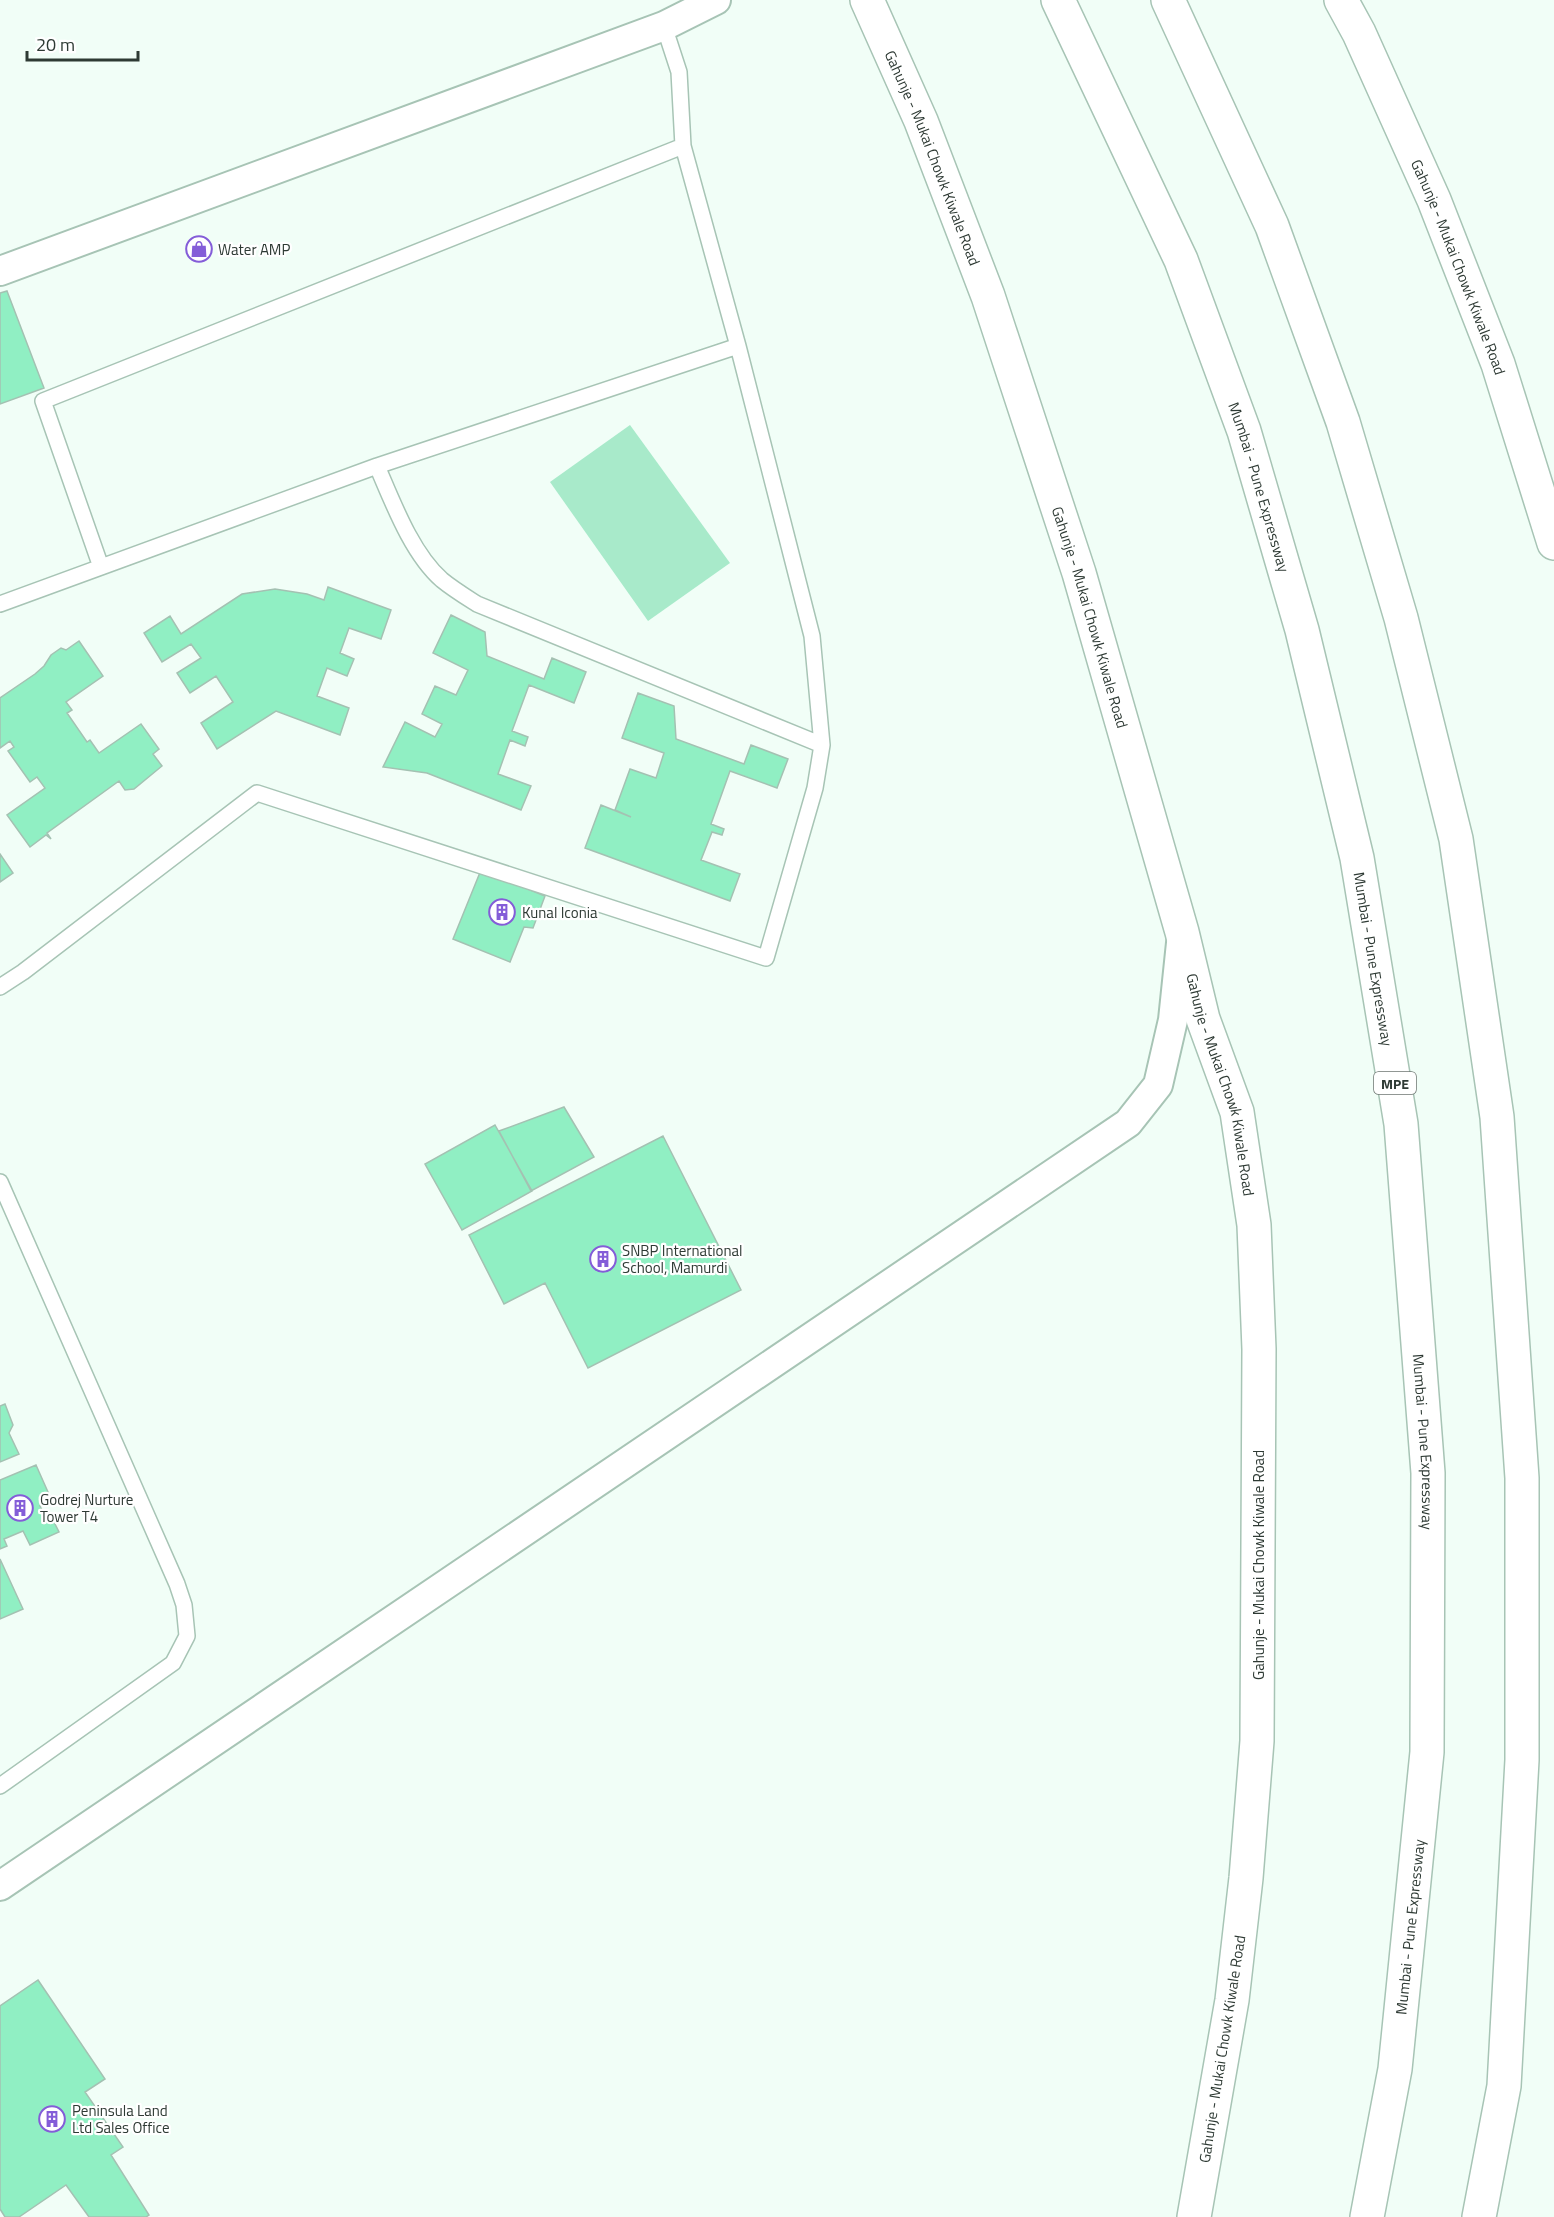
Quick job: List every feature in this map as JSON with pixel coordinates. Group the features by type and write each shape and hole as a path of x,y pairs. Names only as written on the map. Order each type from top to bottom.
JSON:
{"main road":[{"name":"Gahunje - Mukai Chowk Kiwale Road","path":"867,0 921,121 988,296 1078,573 1182,932 1203,1019 1237,1112 1254,1225 1259,1349 1257,1741 1246,1878 1232,2000 1194,2217"},
{"name":"Mumbai - Pune Expressway","path":"1058,0 1181,260 1244,431 1302,630 1357,858 1401,1124 1428,1473 1427,1752 1395,2069 1367,2217"},
{"path":"1168,0 1272,226 1343,422 1395,596 1456,839 1497,1117 1522,1478 1522,1760 1504,2086 1479,2217"},
{"name":"Gahunje - Mukai Chowk Kiwale Road","path":"1341,0 1359,33 1447,233 1498,364 1554,543"}],"street":[{"path":"0,271 664,26 716,0"},
{"path":"0,1886 1128,1124 1158,1085 1173,1020 1182,932"}],"lane":[{"path":"0,987 23,972 257,793 766,958 815,788 822,746 812,636 738,346 683,146 679,72 664,26"},
{"path":"101,567 43,401 683,146"},
{"path":"0,604 377,466 738,346"},
{"path":"377,466 418,550 441,579 477,604 822,746"},
{"path":"0,1182 177,1584 184,1605 187,1636 173,1664 0,1786"}],"green space":[{"path":"630,425 730,563 648,621 550,482"}],"building":[{"path":"7,291 44,388 0,404 0,293"},
{"path":"328,587 391,610 381,639 349,628 340,653 354,659 347,676 327,668 317,696 349,708 340,735 276,711 217,749 201,723 233,702 216,676 190,693 177,673 201,658 191,644 162,662 144,633 170,616 181,634 242,594 275,589 307,594 324,600"},
{"path":"451,615 485,632 487,656 544,679 552,658 586,672 574,703 529,685 512,731 528,737 525,746 510,740 498,774 531,786 521,810 427,773 383,767 405,722 435,737 442,724 422,714 435,686 456,695 468,670 433,653"},
{"path":"79,641 103,676 66,702 72,710 67,713 87,742 90,740 99,753 141,724 159,749 153,754 162,766 134,789 125,790 119,781 47,833 51,839 46,835 30,847 7,815 45,788 37,777 30,782 8,751 14,747 10,741 0,748 0,698 35,674 51,655 61,648 66,650"},
{"path":"638,693 674,706 676,739 744,764 751,745 788,759 777,788 730,771 711,824 724,829 722,835 712,832 701,860 740,874 730,901 585,848 601,805 631,817 615,810 630,769 656,778 664,753 622,738"},
{"path":"0,854 13,873 0,882"},
{"name":"Kunal Iconia","path":"481,870 545,896 533,928 524,927 510,962 453,939"},
{"path":"564,1107 594,1157 531,1191 499,1131"},
{"path":"495,1125 532,1191 462,1230 425,1164"},
{"name":"SNBP International School, Mamurdi","path":"663,1136 741,1290 588,1368 545,1283 504,1304 469,1235"},
{"name":"Godrej Nurture Tower T4","path":"5,1404 13,1425 9,1433 19,1454 0,1462 0,1406"},
{"name":"Godrej Nurture Tower T4","path":"36,1465 52,1501 40,1506 43,1512 48,1510 59,1532 30,1545 23,1531 4,1539 7,1546 0,1549 0,1480"},
{"path":"0,1559 23,1609 0,1619"},
{"name":"Peninsula Land Ltd Sales Office","path":"38,1980 105,2079 85,2092 123,2147 111,2155 149,2215 146,2217 89,2217 66,2185 19,2217 5,2217 0,2209 0,2006"}],"place":[{"name":"Water AMP","path":"199,249"},
{"name":"Kunal Iconia","path":"502,912"},
{"name":"SNBP International School, Mamurdi","path":"603,1259"},
{"name":"Godrej Nurture Tower T4","path":"20,1508"},
{"name":"Peninsula Land Ltd Sales Office","path":"52,2119"}]}
